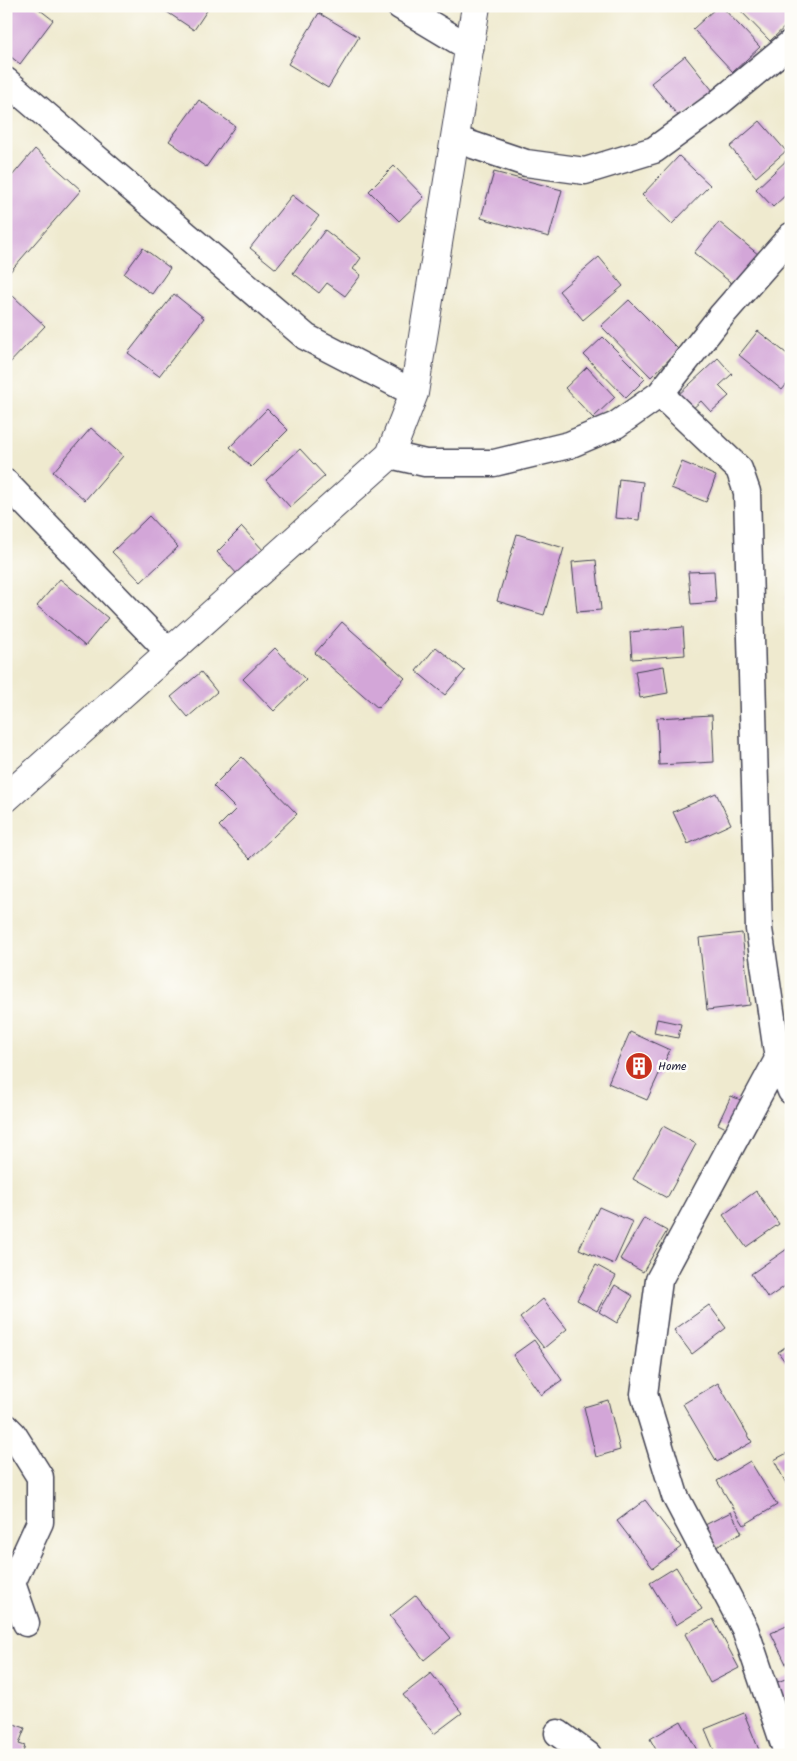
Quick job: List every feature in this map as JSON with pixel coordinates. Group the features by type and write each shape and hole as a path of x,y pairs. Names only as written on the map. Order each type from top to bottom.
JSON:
{"street":[{"path":"400,6 470,48"},
{"path":"6,798 390,455 414,393 476,6"},
{"path":"455,139 526,163 585,171 654,150 716,105 791,43"},
{"path":"6,81 306,337 414,393"},
{"path":"390,455 425,463 494,463 577,442 616,426 660,394 722,316 791,236"},
{"path":"660,394 739,469 747,492 759,928 778,1058 791,1091"},
{"path":"6,484 169,652"},
{"path":"778,1058 659,1280 644,1394 675,1496 745,1629 789,1755"},
{"path":"6,1428 13,1434 40,1477 40,1522 12,1583 26,1623"},
{"path":"558,1733 588,1755"}],"building":[{"path":"6,6 35,6 53,20 20,64 6,53"},
{"path":"158,6 210,6 194,30"},
{"path":"718,6 721,6 760,47 733,72 693,29"},
{"path":"736,6 789,6 791,8 791,21 770,41"},
{"path":"319,13 359,37 328,88 288,64"},
{"path":"685,56 713,91 680,118 651,83"},
{"path":"199,100 235,126 206,167 169,141"},
{"path":"760,121 786,151 756,177 730,147"},
{"path":"35,149 81,190 8,274 6,273 6,183"},
{"path":"679,156 710,185 672,224 642,195"},
{"path":"790,157 791,190 773,207 756,189"},
{"path":"394,166 424,197 399,221 369,191"},
{"path":"494,172 562,190 549,237 481,218"},
{"path":"292,195 319,216 276,269 250,248"},
{"path":"719,222 759,255 734,285 694,253"},
{"path":"325,230 361,258 353,269 361,275 345,296 327,283 319,293 293,273"},
{"path":"143,248 170,268 152,294 124,274"},
{"path":"599,257 623,286 583,320 559,291"},
{"path":"174,294 204,318 159,376 128,353"},
{"path":"13,296 45,326 6,367 6,303"},
{"path":"629,300 679,350 651,377 601,326"},
{"path":"758,331 791,357 791,379 782,390 739,355"},
{"path":"603,337 645,379 626,398 584,355"},
{"path":"718,358 732,374 719,386 729,396 711,412 701,401 690,411 676,397"},
{"path":"587,367 615,397 593,418 565,388"},
{"path":"267,409 288,430 251,467 230,447"},
{"path":"91,428 123,456 85,500 53,472"},
{"path":"300,449 325,476 290,507 266,480"},
{"path":"682,462 716,476 706,502 671,488"},
{"path":"619,479 643,482 639,520 615,518"},
{"path":"149,516 178,547 141,582 112,552"},
{"path":"242,527 264,551 238,575 217,552"},
{"path":"517,534 564,548 544,615 497,601"},
{"path":"596,560 601,610 577,612 572,562"},
{"path":"714,571 716,602 691,604 688,572"},
{"path":"791,578 791,601 786,600"},
{"path":"60,579 108,618 85,646 37,606"},
{"path":"342,622 405,678 378,708 315,653"},
{"path":"683,627 685,655 632,659 630,632"},
{"path":"436,647 465,671 445,695 416,671"},
{"path":"275,648 306,680 274,711 243,679"},
{"path":"664,666 668,693 640,698 635,671"},
{"path":"201,672 217,692 188,717 171,697"},
{"path":"712,715 714,762 659,765 657,718"},
{"path":"242,757 297,814 250,859 219,826 236,809 213,786"},
{"path":"716,793 731,824 688,844 673,812"},
{"path":"742,933 750,1005 707,1010 699,938"},
{"path":"657,1019 681,1024 678,1038 654,1033"},
{"name":"Home","path":"630,1032 670,1050 647,1100 608,1083"},
{"path":"731,1096 741,1100 728,1129 718,1124"},
{"path":"663,1126 696,1144 667,1198 633,1179"},
{"path":"756,1191 779,1224 746,1247 723,1215"},
{"path":"599,1207 633,1222 614,1264 579,1249"},
{"path":"644,1218 667,1231 643,1272 620,1259"},
{"path":"787,1249 791,1255 791,1282 768,1298 751,1274"},
{"path":"596,1265 616,1276 597,1311 577,1300"},
{"path":"615,1285 633,1296 617,1323 599,1312"},
{"path":"543,1299 567,1329 544,1348 520,1318"},
{"path":"709,1305 726,1328 692,1354 674,1330"},
{"path":"534,1340 562,1380 541,1395 513,1355"},
{"path":"791,1343 791,1370 778,1352"},
{"path":"718,1383 752,1442 717,1462 683,1404"},
{"path":"608,1400 620,1450 596,1457 584,1407"},
{"path":"791,1451 791,1493 774,1460"},
{"path":"750,1461 777,1505 744,1525 717,1481"},
{"path":"645,1500 681,1547 653,1568 617,1521"},
{"path":"731,1512 742,1533 716,1546 705,1525"},
{"path":"676,1567 702,1609 676,1625 650,1583"},
{"path":"416,1595 451,1638 424,1660 390,1616"},
{"path":"713,1619 739,1668 710,1683 685,1634"},
{"path":"791,1624 791,1667 788,1668 771,1633"},
{"path":"431,1673 462,1713 434,1734 403,1695"},
{"path":"791,1677 791,1739 769,1685"},
{"path":"744,1713 761,1755 716,1755 705,1729"},
{"path":"6,1721 25,1728 19,1744 25,1746 22,1755 6,1755"},
{"path":"681,1721 698,1752 693,1755 659,1755 650,1739"}],"place":[{"name":"Home","path":"639,1066"}]}
